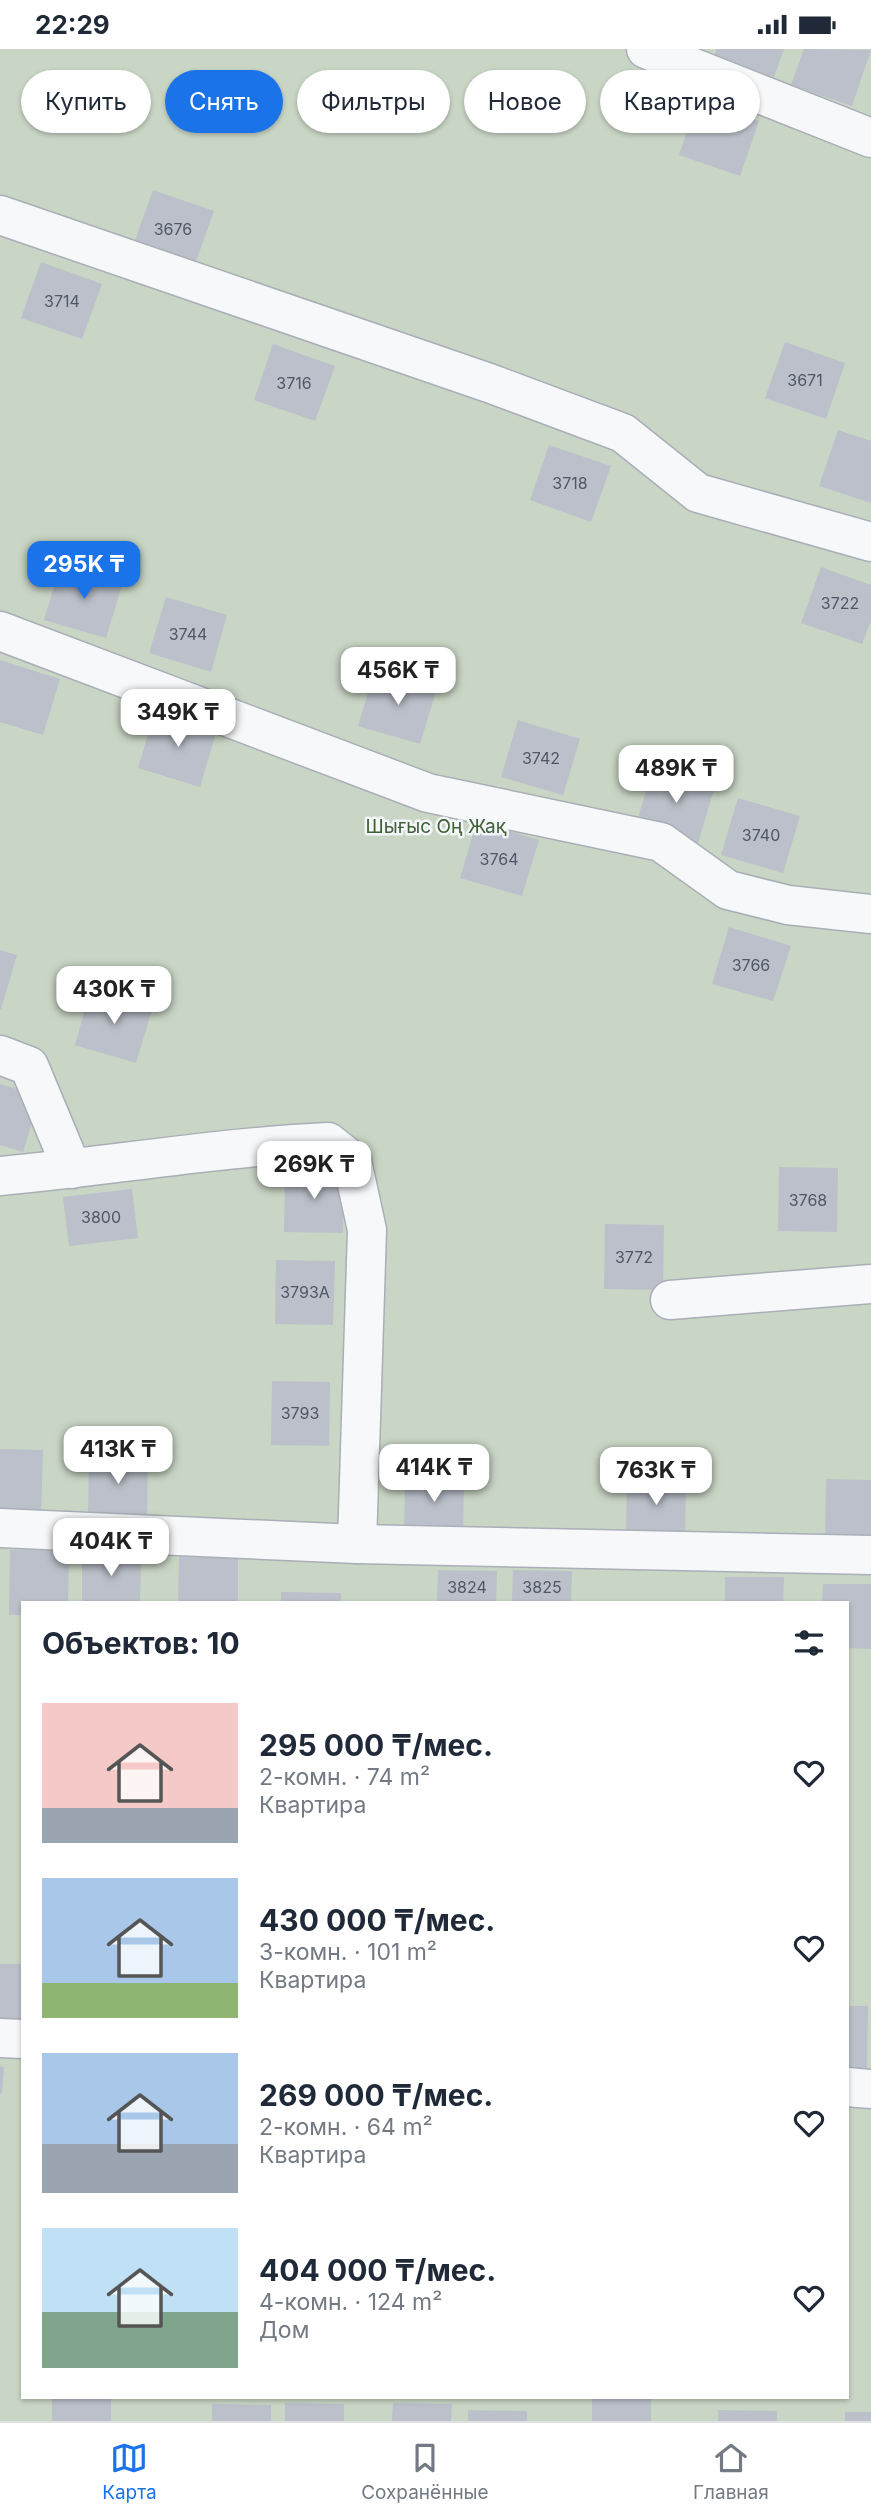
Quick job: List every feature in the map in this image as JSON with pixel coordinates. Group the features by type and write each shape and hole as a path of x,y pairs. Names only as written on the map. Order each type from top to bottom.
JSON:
{"street":[{"path":"646,49 871,138"},
{"path":"0,215 489,383 623,433 698,493 871,542"},
{"path":"0,631 428,793 661,842 729,890 788,905 871,914"},
{"path":"0,1055 29,1066 72,1169"},
{"path":"0,1176 256,1145 328,1142 352,1161 367,1230 357,1543"},
{"path":"670,1300 871,1284"},
{"path":"0,1528 357,1543 871,1555"},
{"path":"0,2038 21,2039"},
{"path":"849,2087 871,2088"}],"green space":[{"name":"Шығыс Оң Жақ","path":"0,49 871,49 871,2421 0,2421"}],"building":[{"path":"716,49 784,49 774,77 714,56"},
{"path":"804,49 871,50 852,106 791,85"},
{"path":"686,133 755,133 740,176 679,155"},
{"path":"153,190 214,211 194,267 133,246"},
{"path":"41,262 102,284 82,339 21,318"},
{"path":"785,342 845,363 826,419 765,398"},
{"path":"273,344 335,366 315,421 254,400"},
{"path":"838,430 871,441 871,503 819,486"},
{"path":"549,445 611,466 591,522 530,500"},
{"path":"61,564 123,582 106,638 44,620"},
{"path":"821,567 871,585 871,620 862,644 801,623"},
{"path":"166,597 227,615 211,672 149,653"},
{"path":"0,660 60,679 43,735 0,722"},
{"path":"375,670 437,688 420,744 358,726"},
{"path":"155,712 217,730 200,787 138,768"},
{"path":"518,720 580,739 563,795 501,777"},
{"path":"653,768 715,786 698,843 636,824"},
{"path":"738,798 800,816 783,873 721,855"},
{"path":"477,821 539,840 522,896 460,878"},
{"path":"729,927 791,946 773,1001 712,984"},
{"path":"0,950 17,955 1,1009 0,1009"},
{"path":"91,988 153,1007 136,1063 75,1045"},
{"path":"0,1084 40,1096 23,1152 0,1145"},
{"path":"779,1167 838,1168 837,1232 778,1231"},
{"path":"285,1168 344,1169 343,1233 284,1232"},
{"path":"132,1189 138,1238 69,1246 63,1197"},
{"path":"605,1224 664,1225 663,1290 604,1289"},
{"path":"276,1260 335,1261 333,1325 275,1324"},
{"path":"272,1381 330,1382 329,1446 271,1445"},
{"path":"0,1449 43,1450 41,1514 0,1513"},
{"path":"89,1453 148,1454 147,1518 88,1518"},
{"path":"405,1471 464,1472 463,1537 404,1536"},
{"path":"627,1475 686,1476 685,1540 626,1539"},
{"path":"826,1479 871,1480 871,1544 825,1543"},
{"path":"10,1550 69,1551 68,1601 21,1601 21,1615 9,1615"},
{"path":"82,1553 141,1554 140,1601 82,1601"},
{"path":"179,1557 238,1558 238,1601 178,1601"},
{"path":"438,1570 497,1571 496,1601 437,1601"},
{"path":"513,1570 572,1571 571,1601 512,1601"},
{"path":"725,1577 784,1577 783,1601 725,1601"},
{"path":"823,1584 871,1584 871,1649 849,1648 849,1601 822,1601"},
{"path":"281,1592 341,1593 341,1601 281,1601"},
{"path":"0,1964 21,1964 21,2029 0,2028"},
{"path":"849,2006 868,2006 867,2070 849,2070"},
{"path":"0,2066 4,2067 2,2094 0,2093"},
{"path":"52,2399 111,2399 111,2421 52,2421"},
{"path":"592,2399 651,2399 651,2421 592,2421"},
{"path":"285,2403 344,2404 344,2421 285,2421"},
{"path":"393,2403 452,2404 451,2421 392,2421"},
{"path":"212,2404 271,2405 271,2421 212,2421"},
{"path":"468,2410 527,2411 527,2421 468,2421"},
{"path":"718,2410 777,2411 777,2421 718,2421"},
{"path":"845,2412 871,2412 871,2421 845,2421"}]}
